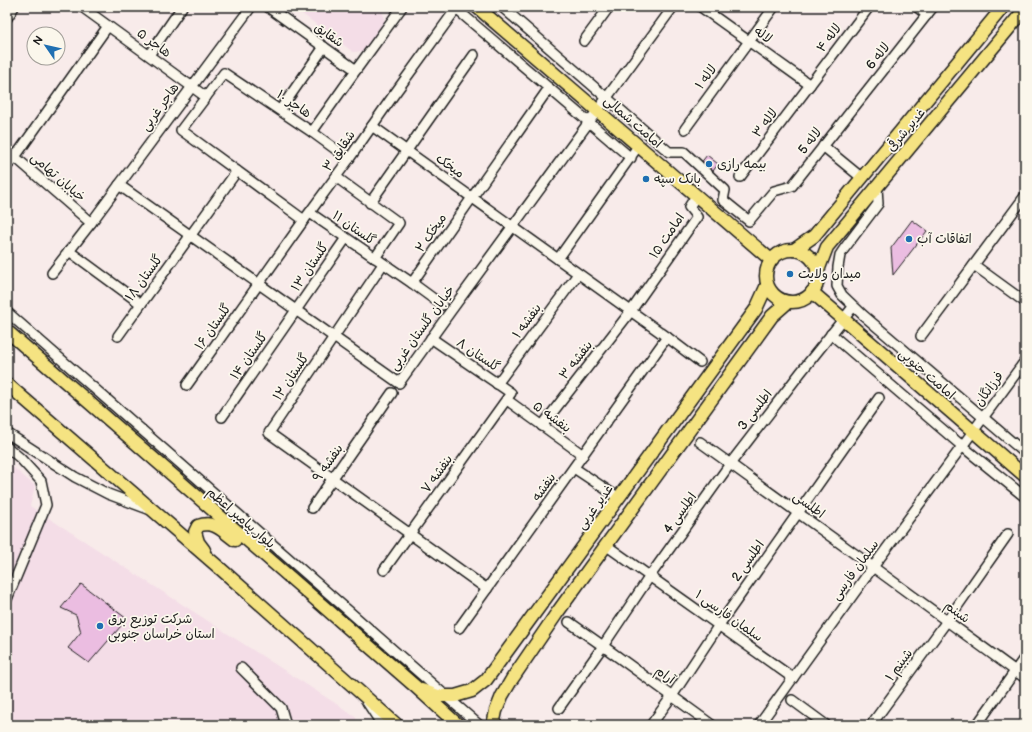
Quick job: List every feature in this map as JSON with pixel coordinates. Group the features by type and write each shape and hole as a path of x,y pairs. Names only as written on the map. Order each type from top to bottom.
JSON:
{"main road":[{"name":"امامت شمالی","path":"477,7 771,260"},
{"name":"غدیر شرقی","path":"794,250 814,236 1003,7"},
{"name":"غدیر شرقی","path":"818,273 827,247 1025,9"},
{"path":"789,250 794,250 802,252 808,256 813,261 818,273 815,287 807,297 794,302 788,302 781,300 770,291 767,285 766,272 768,265 776,255 789,250"},
{"name":"غدیر غربی","path":"416,687 438,696 455,696 472,691 486,680 756,309 767,285"},
{"name":"امامت جنوبی","path":"812,292 1025,476"},
{"path":"493,725 496,711 502,696 512,678 557,613 772,316 788,302"},
{"name":"بلوار پیامبر اعظم","path":"7,331 458,725"},
{"path":"7,384 223,571 397,725"},
{"path":"223,571 198,542 195,532 198,526 214,524 289,578"},
{"path":"496,668 495,675 499,680 506,682 512,678"}],"street":[{"path":"7,18 14,7"},
{"name":"هاجر ۵","path":"82,7 206,97"},
{"path":"149,55 182,7"},
{"name":"هاجر غربی","path":"52,273 91,223 251,7"},
{"name":"شقایق","path":"268,7 356,70"},
{"path":"312,132 402,7"},
{"path":"502,7 669,152 660,164"},
{"path":"584,41 609,7"},
{"name":"خیابان گلستان غربی","path":"119,185 399,383 512,226 674,7"},
{"name":"لاله","path":"701,7 810,85"},
{"name":"لاله ۱","path":"685,129 774,7"},
{"name":"لاله ۴","path":"810,85 869,7"},
{"path":"917,7 927,15"},
{"name":"لاله 6","path":"849,113 933,7"},
{"path":"455,8 631,158"},
{"name":"شقایق ۳","path":"259,284 455,8"},
{"path":"7,166 15,157 108,26"},
{"path":"280,110 324,47"},
{"path":"370,203 474,55"},
{"name":"هاجر ۱۰","path":"206,97 224,72 349,159"},
{"name":"لاله ۳","path":"740,176 810,85"},
{"name":"میخک ۲","path":"412,283 549,88"},
{"name":"گلستان ۱۱","path":"206,97 181,130 237,171 307,216 346,238 412,283 442,306"},
{"name":"لاله 5","path":"669,152 684,152 725,190 723,200 749,222 774,191 792,186 849,113"},
{"name":"میخک","path":"372,126 512,226"},
{"path":"558,259 639,145"},
{"path":"823,146 862,178"},
{"name":"خیابان تهامی","path":"7,150 91,223"},
{"name":"گلستان ۱۸","path":"118,336 237,171"},
{"path":"336,177 399,223 375,258"},
{"path":"876,187 878,204 840,255 837,286 842,295 854,307 1025,453"},
{"name":"امامت ۱۵","path":"660,270 697,217 689,207 696,196"},
{"path":"921,336 1025,196"},
{"path":"512,226 700,362"},
{"name":"گلستان ۱۳","path":"296,310 346,238"},
{"path":"69,251 141,304"},
{"path":"334,337 383,264"},
{"path":"974,266 1025,302"},
{"name":"بنفشه ۳","path":"542,426 631,311 660,270"},
{"name":"بنفشه ۱","path":"497,384 578,274"},
{"name":"گلستان ۱۶","path":"187,385 259,284"},
{"name":"اطلسی 3","path":"730,464 831,334 854,307"},
{"name":"گلستان ۱۴","path":"222,417 296,310"},
{"path":"7,312 479,725"},
{"path":"831,334 962,446 1025,497"},
{"name":"گلستان ۱۲","path":"333,479 269,433 334,337"},
{"name":"بنفشه","path":"459,628 667,337"},
{"name":"گلستان ۸","path":"431,338 497,384 509,396"},
{"name":"فرزانگان","path":"973,432 1025,361"},
{"name":"بنفشه ۹","path":"312,508 392,393"},
{"name":"بنفشه ۵","path":"509,396 542,426 583,455"},
{"name":"بنفشه ۷","path":"384,570 509,396"},
{"name":"اطلسی 2","path":"651,725 719,625 879,398"},
{"name":"سلمان فارسی","path":"759,725 973,432"},
{"path":"7,433 75,477 108,494 154,511"},
{"name":"اطلسی","path":"700,442 873,567"},
{"path":"7,447 20,458 41,482 46,505 7,599"},
{"name":"اطلسی 4","path":"559,708 650,576 730,464"},
{"path":"574,468 619,498"},
{"path":"333,479 487,589"},
{"name":"شبنم ۱","path":"871,725 1008,534"},
{"name":"سلمان فارسی ۱","path":"606,546 793,678"},
{"name":"شبنم","path":"873,567 1025,678"},
{"name":"آرام","path":"569,622 712,725"},
{"path":"977,725 1025,657"},
{"path":"241,668 281,708 286,725"},
{"path":"359,691 382,725"},
{"path":"792,700 826,725"}],"shaded area":[{"path":"293,7 378,7 383,11 384,22 363,51 353,52"},
{"path":"7,462 35,486 30,506 355,716 359,725 7,725"}],"building":[{"name":"بیمه رازی","path":"707,155 718,164 711,174 700,164"},
{"name":"اتفاقات آب","path":"912,220 927,231 893,275 891,248"},
{"name":"شرکت توزیع برق استان خراسان جنوبی","path":"81,584 127,619 89,663 68,648 81,632 76,615 61,608"}],"place":[{"name":"بیمه رازی","path":"709,164"},
{"name":"بانک سپه","path":"646,179"},
{"name":"اتفاقات آب","path":"909,239"},
{"name":"میدان ولایت","path":"790,274"},
{"name":"شرکت توزیع برق استان خراسان جنوبی","path":"100,626"}]}
